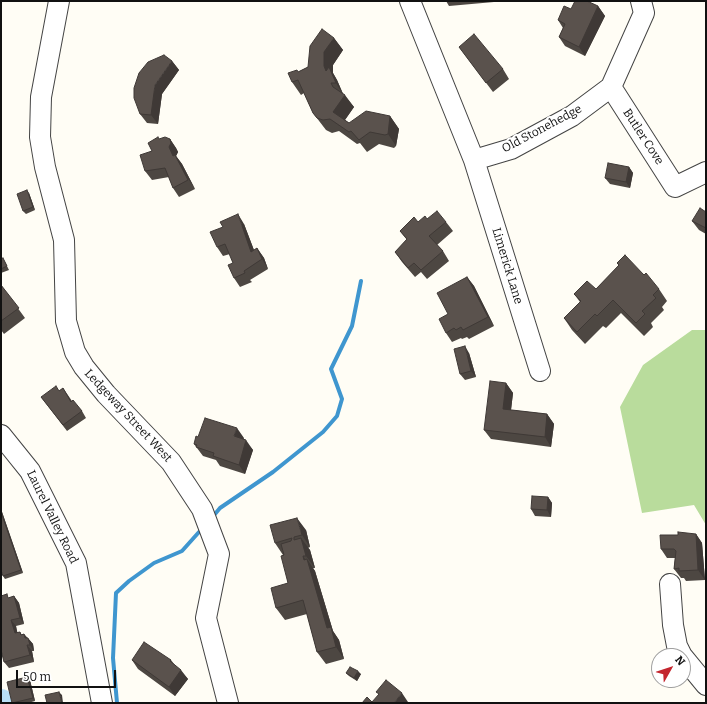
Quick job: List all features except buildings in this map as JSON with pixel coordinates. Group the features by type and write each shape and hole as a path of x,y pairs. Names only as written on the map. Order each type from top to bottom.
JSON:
{"street":[{"name":"Ledgeway Street West","path":"59,1 41,97 40,137 44,167 64,240 66,321 75,352 84,367 106,394 171,462 202,509 219,554 206,618 228,703"},
{"path":"410,1 474,160"},
{"name":"Old Stonehedge","path":"474,160 511,149 572,116 611,87 644,13 641,1"},
{"name":"Butler Cove","path":"611,87 675,186 706,172"},
{"name":"Limerick Lane","path":"474,160 540,371"},
{"name":"Laurel Valley Road","path":"1,435 30,471 76,563 102,703"},
{"path":"670,584 673,625 678,648"},
{"path":"691,667 706,685"}],"green space":[{"path":"692,330 706,330 706,525 694,505 642,513 620,407 643,365"}],"waterway":[{"path":"215,514 220,508 273,472 323,432 337,416 342,399 331,369 352,326 361,281"},
{"path":"117,703 113,658 116,593 129,581 154,563 182,551 199,532"}]}
